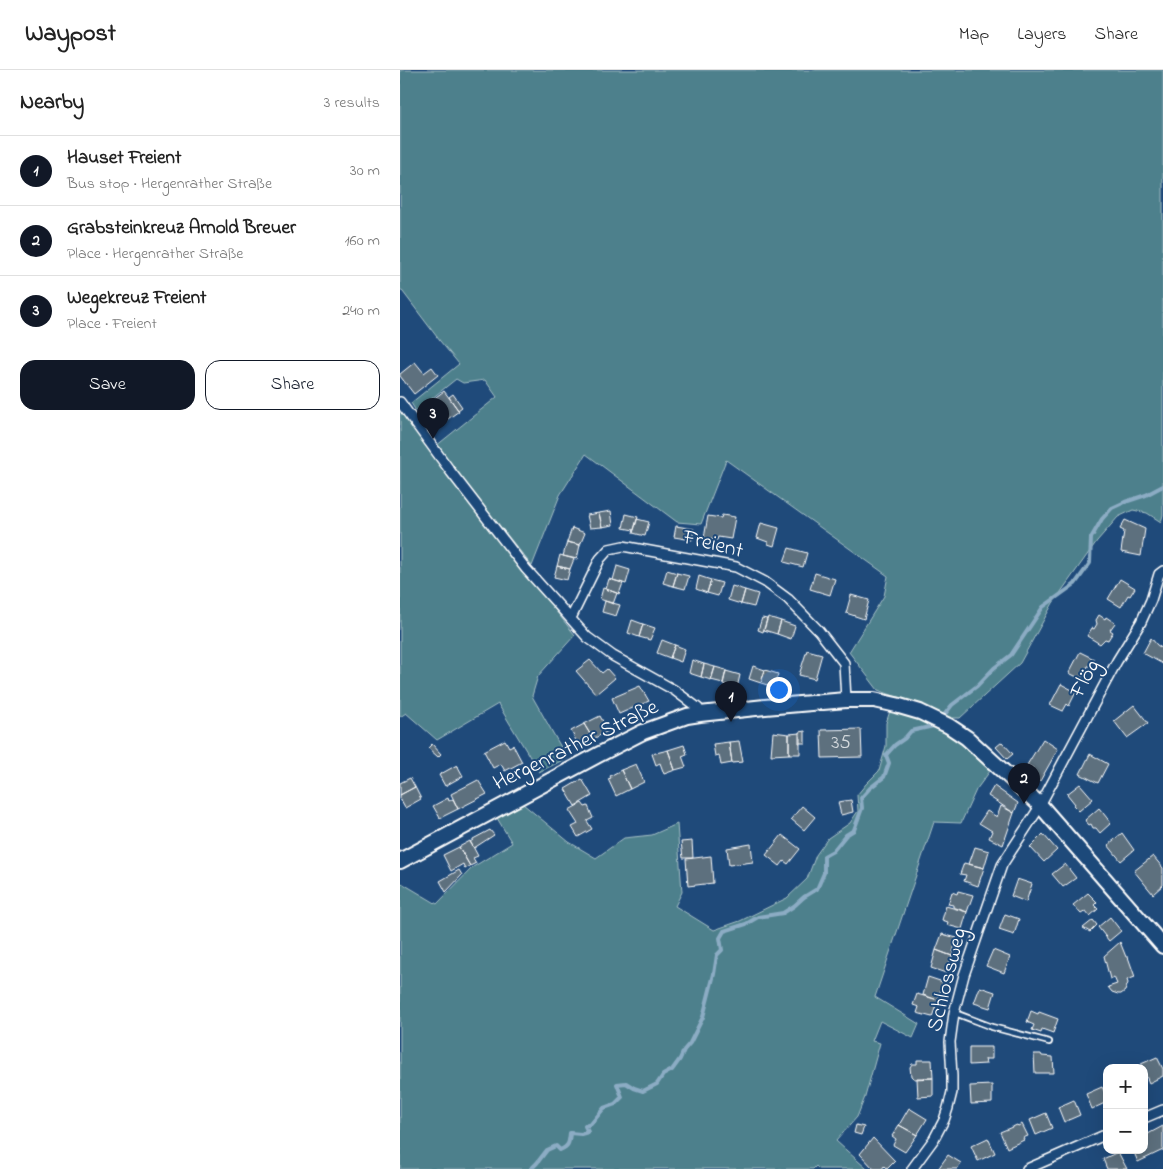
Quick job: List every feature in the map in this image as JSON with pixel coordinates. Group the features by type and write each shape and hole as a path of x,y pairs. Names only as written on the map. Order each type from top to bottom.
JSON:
{"street":[{"path":"400,402 451,472 521,561 588,637 613,656 674,690 698,708 700,714"},
{"name":"Freient","path":"571,618 600,560 609,550 622,546 736,567 765,582 788,599 819,632 844,663 846,700"},
{"name":"Flög","path":"1040,805 1117,661 1141,622 1151,600 1159,574 1163,571"},
{"name":"Hergenrather Straße","path":"400,861 598,754 643,732 687,716 846,700 874,700 920,712 949,726 967,738 1040,805 1163,946"},
{"name":"Schlossweg","path":"912,1169 934,1140 948,1108 952,1092 950,1042 954,1013 964,975 1002,865 1040,805"},
{"path":"1148,1116 1163,1110"},
{"path":"1027,1169 1103,1136"}],"lane":[{"path":"954,1013 992,1027 1049,1042"}],"green space":[{"path":"400,70 1163,70 1163,515 1161,522 1147,513 1133,510 1118,517 1097,541 1053,603 1020,663 960,718 947,718 878,690 849,652 884,596 888,576 726,460 701,524 677,522 586,454 560,495 532,566 436,446 497,397 485,380 463,383 456,379 416,411 411,403 459,364 400,288"},
{"path":"400,410 575,635 538,676 532,696 567,758 539,772 498,704 437,740 406,713 400,717"},
{"path":"890,711 914,717 955,738 990,771 976,790 961,823 934,822 875,997 919,1024 913,1038 880,1021 872,1041 880,1043 865,1097 857,1117 836,1141 867,1169 819,1169 816,1166 813,1169 400,1169 400,882 437,904 473,867 512,843 497,818 523,804 569,842 596,858 624,838 652,835 677,824 682,892 675,906 714,930 740,921 787,898 807,879 816,855 828,838 850,823 858,811 857,795 879,771 886,746 886,723"}],"building":[{"path":"415,362 424,373 432,367 438,375 414,394 400,374"},
{"path":"444,391 459,411 438,426 429,413 433,409 428,403"},
{"path":"453,394 462,407 458,410 449,397"},
{"path":"611,511 613,525 602,527 599,513"},
{"path":"599,513 602,527 590,528 587,515"},
{"path":"626,514 638,517 634,530 623,528"},
{"path":"722,515 735,517 731,539 718,537 717,540 704,538 708,516 721,518"},
{"path":"637,519 649,522 645,536 633,533"},
{"path":"1125,520 1145,529 1141,556 1121,552 1124,531 1120,529"},
{"path":"761,523 779,528 774,546 757,538"},
{"path":"676,526 694,529 692,540 674,537"},
{"path":"572,528 585,533 580,545 567,542"},
{"path":"567,542 580,545 577,559 563,556"},
{"path":"789,548 807,553 803,567 784,562"},
{"path":"560,555 574,559 570,569 557,566"},
{"path":"557,566 570,569 567,580 554,577"},
{"path":"617,566 630,570 626,584 613,580"},
{"path":"667,570 677,573 673,586 663,583"},
{"path":"677,573 689,576 685,589 673,586"},
{"path":"815,573 835,579 830,595 810,589"},
{"path":"699,576 711,580 707,593 696,589"},
{"path":"609,579 623,583 619,594 606,589"},
{"path":"1120,579 1135,588 1121,607 1108,599"},
{"path":"711,580 722,583 718,596 707,593"},
{"path":"732,586 745,590 741,604 728,600"},
{"path":"603,588 617,593 613,604 600,599"},
{"path":"745,590 758,594 754,607 741,604"},
{"path":"851,595 869,600 864,619 846,613"},
{"path":"605,601 620,605 616,616 602,612"},
{"path":"1099,615 1115,623 1110,630 1113,632 1108,640 1105,639 1100,644 1087,636 1097,624 1096,620"},
{"path":"768,617 781,621 777,634 764,630"},
{"path":"762,618 767,619 763,632 758,630"},
{"path":"632,620 643,624 639,637 628,633"},
{"path":"781,621 795,626 791,639 777,634"},
{"path":"643,624 655,628 650,640 639,637"},
{"path":"1151,638 1163,649 1163,664 1143,653"},
{"path":"662,640 675,645 670,658 657,653"},
{"path":"675,645 685,649 681,662 670,658"},
{"path":"807,650 822,654 815,679 799,675"},
{"path":"1080,652 1094,659 1081,679 1069,673"},
{"path":"590,660 602,673 607,669 615,678 596,694 576,671"},
{"path":"692,660 704,664 701,677 689,673"},
{"path":"704,664 715,667 711,680 701,677"},
{"path":"753,666 765,670 761,683 749,679"},
{"path":"715,667 726,670 723,683 711,680"},
{"path":"765,670 778,674 774,687 761,683"},
{"path":"726,671 740,675 737,688 723,684"},
{"path":"1061,684 1076,692 1069,706 1067,704 1063,711 1050,705"},
{"path":"640,686 649,701 619,714 612,698"},
{"path":"1134,705 1148,723 1127,738 1114,721"},
{"path":"600,716 608,731 593,739 584,724"},
{"path":"584,724 593,739 579,746 571,731"},
{"path":"861,729 862,757 822,758 821,730"},
{"path":"805,731 805,743 799,743 799,732"},
{"path":"773,732 789,734 789,754 771,755"},
{"path":"800,733 800,754 789,754 789,734"},
{"path":"1043,739 1058,749 1040,781 1030,775 1033,768 1027,765"},
{"path":"505,740 509,747 513,745 522,762 505,771 501,764 493,768 484,751"},
{"path":"739,741 743,762 732,763 729,742"},
{"path":"729,742 732,763 721,765 719,755 715,756 713,744"},
{"path":"1002,742 1013,754 1007,759 996,747"},
{"path":"432,744 441,754 438,757 428,748"},
{"path":"684,745 687,754 682,756 686,767 675,770 668,750"},
{"path":"668,750 675,770 664,774 660,763 656,765 652,754"},
{"path":"1090,754 1108,764 1098,783 1080,774"},
{"path":"636,764 644,782 630,789 621,770"},
{"path":"457,765 463,776 445,786 439,775"},
{"path":"621,770 630,789 616,796 608,779"},
{"path":"410,778 415,787 400,795 400,783"},
{"path":"582,779 592,796 575,806 565,789"},
{"path":"478,780 487,794 458,809 451,794"},
{"path":"1080,784 1093,799 1079,811 1067,794"},
{"path":"994,786 1018,803 1014,813 988,796"},
{"path":"415,787 421,799 405,808 400,795"},
{"path":"448,798 449,801 453,799 458,809 440,818 433,806"},
{"path":"851,800 853,812 841,815 838,802"},
{"path":"582,803 585,807 588,806 593,818 587,821 592,829 578,837 572,827 578,824 569,810"},
{"path":"802,806 815,817 804,830 791,819"},
{"path":"1001,806 1014,813 1003,845 989,838 992,831 979,823 987,811 997,817"},
{"path":"1099,808 1111,823 1100,833 1085,820"},
{"path":"490,830 494,835 474,848 470,842"},
{"path":"1122,833 1134,850 1121,861 1108,845"},
{"path":"1043,834 1057,850 1044,862 1030,847"},
{"path":"782,835 800,849 788,864 784,861 780,866 766,855"},
{"path":"470,841 478,856 473,858 476,863 470,866 459,847"},
{"path":"692,841 693,858 683,858 681,842"},
{"path":"751,844 753,862 729,865 727,848"},
{"path":"459,847 470,866 465,869 463,864 451,871 443,855"},
{"path":"975,847 989,851 984,868 969,864"},
{"path":"711,856 713,883 688,886 686,859"},
{"path":"1153,856 1163,868 1163,885 1153,894 1134,871"},
{"path":"964,863 984,868 978,886 964,881 966,875 960,874"},
{"path":"1065,864 1076,878 1063,887 1052,874"},
{"path":"459,870 462,875 446,892 440,881"},
{"path":"1017,879 1032,884 1026,902 1011,896"},
{"path":"958,891 973,895 967,912 948,904 952,892 957,894"},
{"path":"1088,893 1097,902 1094,905 1098,909 1090,916 1086,911 1081,914 1073,905"},
{"path":"946,906 967,912 962,929 947,925 948,922 942,920"},
{"path":"1005,914 1019,919 1014,935 999,930"},
{"path":"1110,917 1121,931 1109,941 1098,927"},
{"path":"1093,920 1097,925 1090,932 1083,928"},
{"path":"942,934 957,938 952,956 936,950"},
{"path":"1120,942 1135,977 1127,980 1128,983 1125,991 1118,994 1112,992 1108,987 1117,984 1114,977 1110,979 1104,956"},
{"path":"936,950 952,956 946,973 931,968"},
{"path":"993,950 1010,957 1004,973 986,966"},
{"path":"928,977 943,982 938,1000 923,995"},
{"path":"980,987 995,992 990,1008 974,1003"},
{"path":"917,994 938,1000 932,1017 917,1013 919,1007 913,1005"},
{"path":"1031,1011 1058,1019 1053,1033 1042,1029 1041,1033 1032,1030 1034,1025 1027,1022"},
{"path":"969,1047 992,1047 992,1059 985,1059 986,1064 969,1065"},
{"path":"1034,1054 1053,1057 1054,1073 1035,1073"},
{"path":"1157,1057 1163,1069 1163,1076 1149,1083 1148,1064 1141,1064"},
{"path":"917,1060 932,1060 933,1078 914,1079 911,1076 910,1067 912,1064 917,1064"},
{"path":"917,1078 933,1078 933,1096 918,1097"},
{"path":"992,1085 992,1103 971,1104 970,1086"},
{"path":"1102,1087 1103,1104 1092,1109 1086,1094"},
{"path":"1074,1100 1080,1115 1064,1122 1058,1107"},
{"path":"909,1108 927,1119 917,1135 899,1125"},
{"path":"1046,1113 1052,1128 1036,1135 1030,1120"},
{"path":"1022,1124 1028,1136 1007,1148 1000,1132"},
{"path":"856,1125 864,1127 861,1135 854,1133"},
{"path":"899,1125 917,1135 905,1152 893,1145 896,1139 892,1136"},
{"path":"1163,1126 1163,1150 1138,1162 1135,1154 1148,1154 1148,1134"},
{"path":"873,1138 895,1161 887,1169 884,1166 882,1169 874,1169 860,1154"},
{"path":"988,1138 995,1153 978,1161 971,1146"},
{"path":"1114,1154 1119,1154 1127,1169 1107,1169 1103,1159"},
{"path":"948,1155 961,1163 957,1169 938,1169"}],"waterway":[{"path":"945,714 952,705 977,686 994,668 1011,655 1043,607 1075,584 1090,563 1091,538 1102,519 1112,508 1146,495 1163,486"},
{"path":"531,1169 547,1150 556,1146 560,1150 567,1146 570,1133 581,1134 588,1132 585,1126 591,1124 604,1108 615,1104 622,1097 617,1084 626,1083 643,1091 657,1084 663,1075 672,1070 690,1043 703,1017 717,955 722,950 720,938 724,931 746,924 758,917 783,913 817,889 824,873 824,856 833,851 846,835 854,830 862,808 861,798 884,777 889,763 886,755 911,731 934,726"}],"place":[{"name":"Wegekreuz Freient","path":"433,439"},
{"name":"Hauset Freient","path":"731,722"},
{"name":"Grabsteinkreuz Arnold Breuer","path":"1024,804"}]}
